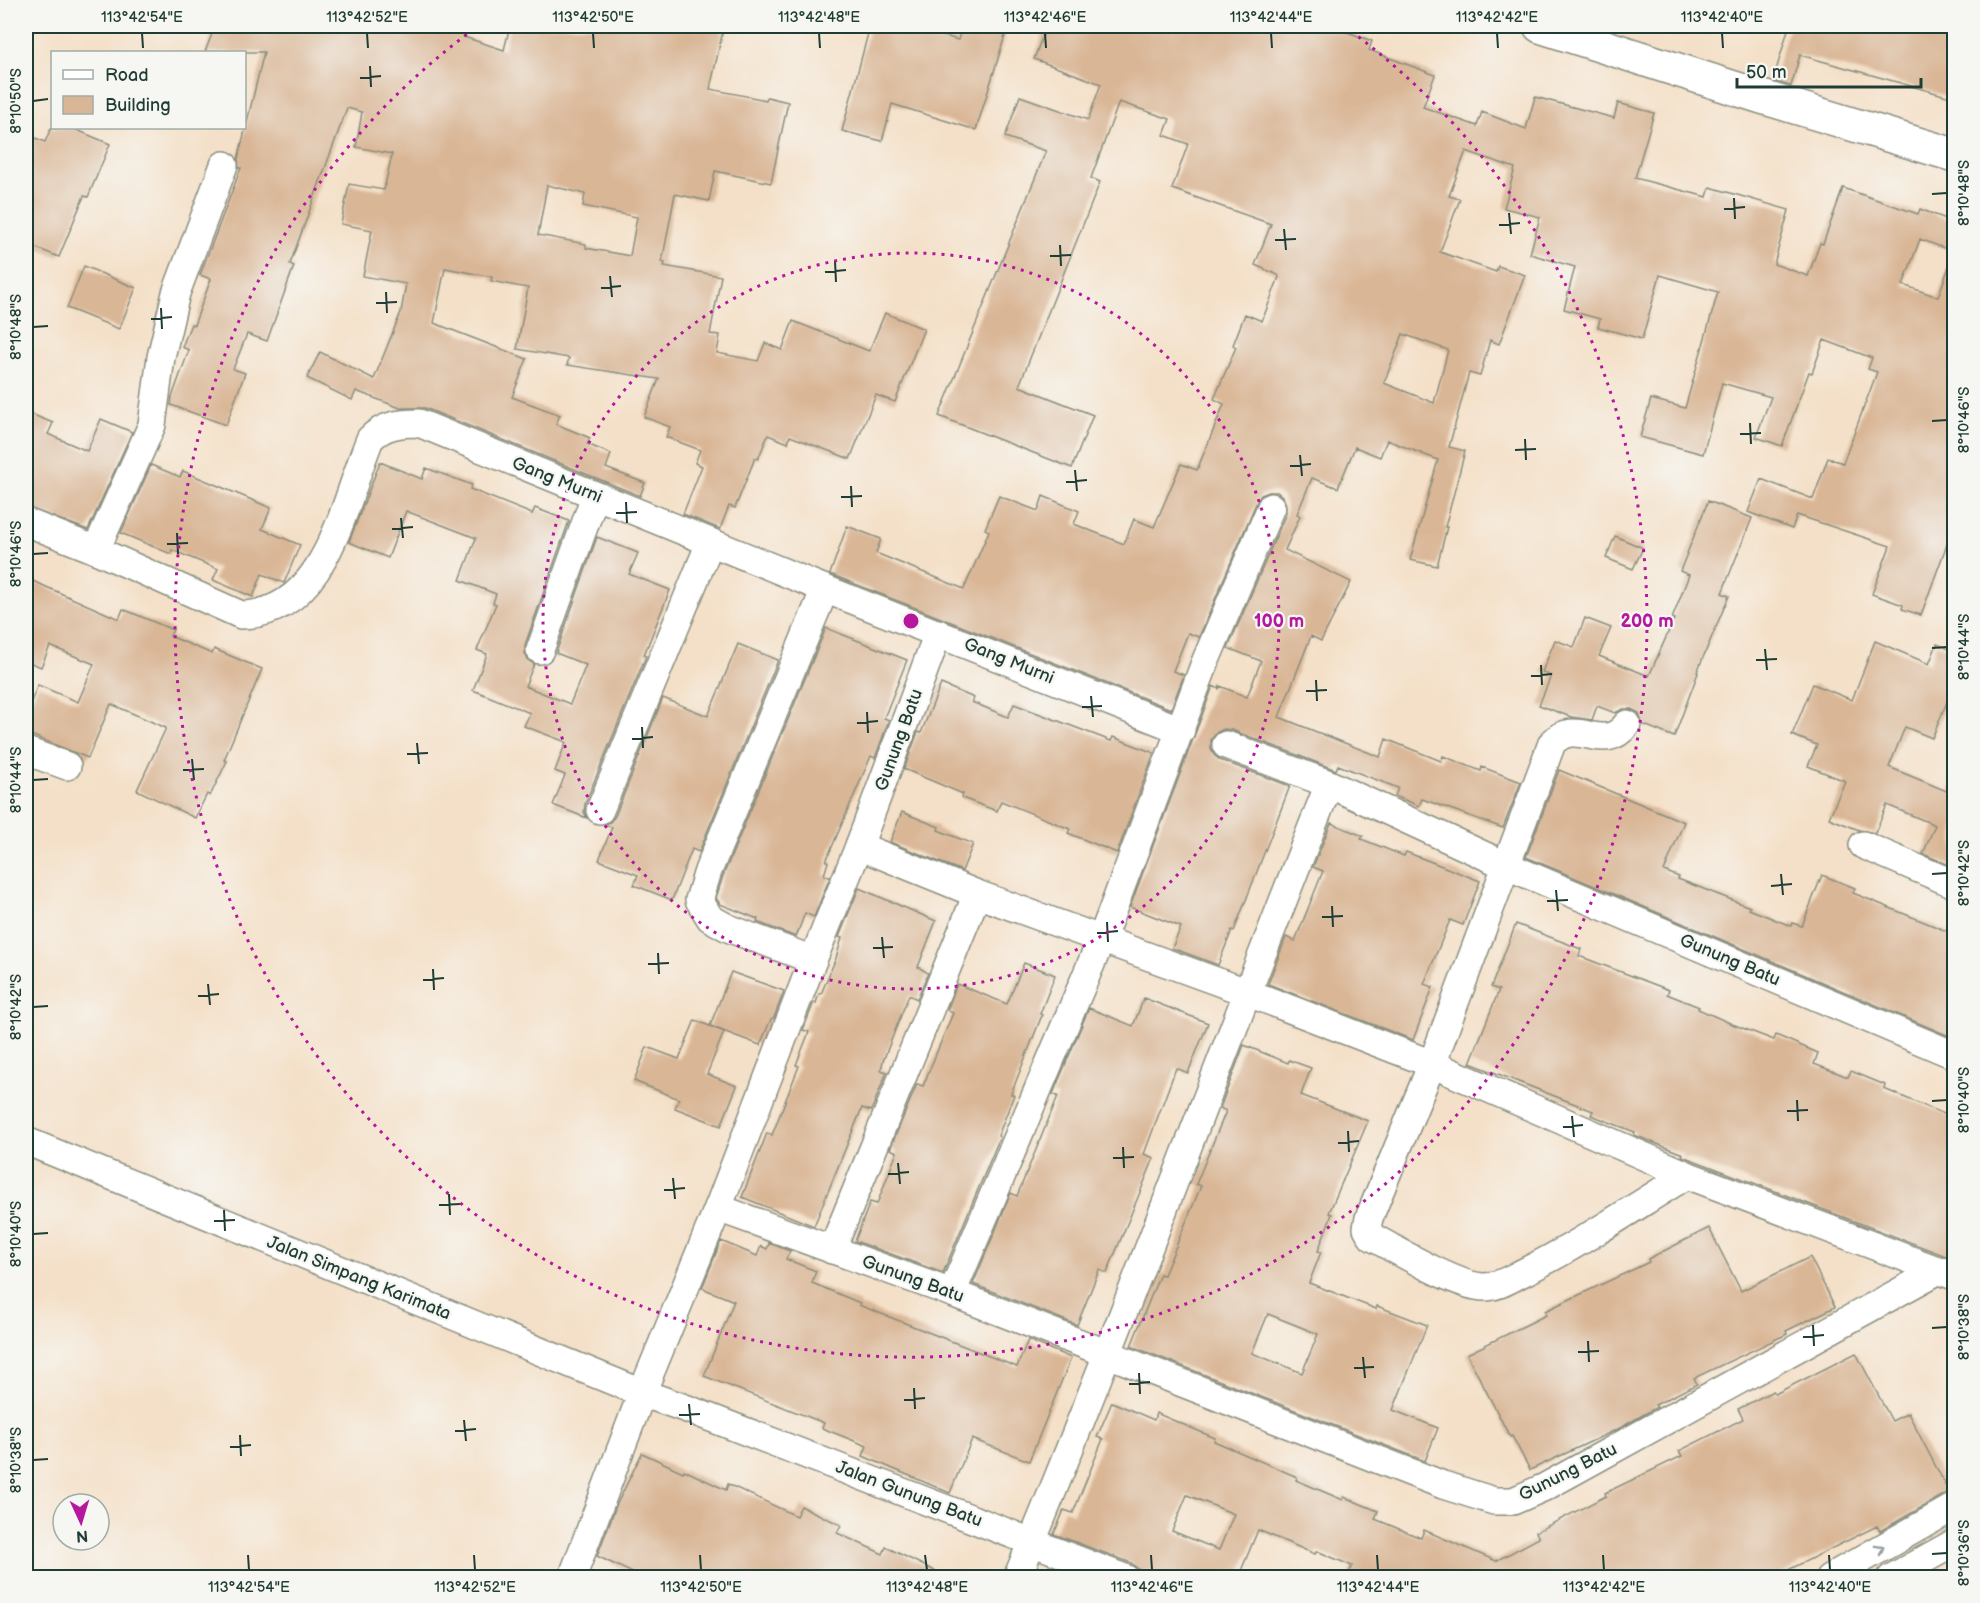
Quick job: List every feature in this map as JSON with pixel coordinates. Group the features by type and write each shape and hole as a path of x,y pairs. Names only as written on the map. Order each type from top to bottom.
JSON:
{"highway":[{"path":"1539,26 1954,155"}],"street":[{"path":"96,550 152,425 161,357 176,293 224,165"},
{"name":"Gang Murni","path":"26,522 96,550 241,615 267,611 307,583 328,551 370,440 378,430 406,423 419,423 710,543 1181,730"},
{"path":"540,650 596,496"},
{"path":"952,1293 1102,938 1206,660 1271,507"},
{"path":"600,810 710,543"},
{"path":"813,960 728,928 710,918 699,900 708,871 825,589"},
{"name":"Gunung Batu","path":"578,1576 642,1393 718,1208 859,846 938,633"},
{"path":"1627,724 1618,735 1603,738 1569,732 1561,735 1552,743 1431,1064 1366,1228 1372,1237 1450,1277 1485,1288 1498,1285 1543,1263 1687,1175"},
{"name":"Gunung Batu","path":"1226,745 1329,784 1505,865 1954,1055"},
{"path":"26,751 67,766"},
{"path":"1017,1578 1107,1354 1246,992 1329,784"},
{"path":"1863,845 1954,884"},
{"name":"Gunung Batu","path":"859,846 977,894 1102,938 1431,1064 1687,1175 1947,1274"},
{"path":"832,1250 977,894"},
{"name":"Jalan Simpang Karimata","path":"26,1142 642,1393 693,1411"},
{"name":"Gunung Batu","path":"718,1208 952,1293 1443,1485 1494,1501 1513,1501 1545,1487 1947,1274"},
{"name":"Jalan Gunung Batu","path":"693,1411 1125,1578"},
{"path":"1828,1578 1954,1508"},
{"path":"1891,1578 1954,1543"}],"building":[{"path":"215,26 468,26 464,37 504,50 510,26 724,26 710,89 788,102 771,183 715,171 709,201 675,194 662,262 665,263 664,266 721,276 710,334 720,335 717,353 758,361 765,343 782,350 793,321 869,351 885,313 924,329 895,402 876,395 850,459 790,436 788,443 768,435 758,459 755,458 735,508 729,506 720,529 683,514 702,466 695,463 700,450 666,437 670,427 644,417 659,379 567,365 569,358 517,349 528,288 491,281 492,277 445,268 434,323 527,359 512,397 560,415 556,424 590,438 587,444 611,454 606,468 645,483 640,496 425,408 400,408 356,391 352,400 307,378 320,352 374,379 401,312 406,284 363,276 372,230 341,224 349,184 384,190 392,154 356,147 362,112 347,108 290,264 294,266 267,341 247,334 233,369 245,373 226,425 171,405 189,350 182,347 191,324 194,325 211,279 200,275 241,168 239,168 238,159 264,52 205,51","holes":["547,185 585,194 583,206 637,217 630,256 586,248 586,244 538,235"]},
{"path":"870,26 911,26 958,40 962,26 1008,26 976,130 892,104 882,141 842,131"},
{"path":"1046,26 1344,26 1342,30 1372,41 1369,50 1435,75 1423,107 1477,126 1482,112 1526,129 1535,97 1614,118 1618,103 1654,113 1635,178 1707,197 1710,187 1789,210 1774,264 1808,276 1820,243 1823,244 1843,188 1918,214 1920,209 1954,222 1954,252 1920,239 1903,285 1938,297 1952,258 1954,259 1954,525 1921,615 1902,609 1903,605 1872,594 1890,546 1797,515 1792,529 1748,512 1761,479 1813,499 1828,458 1843,463 1877,372 1868,369 1872,358 1824,340 1812,373 1809,372 1782,446 1756,437 1771,397 1722,383 1703,454 1640,437 1651,399 1685,408 1718,292 1660,275 1642,339 1598,327 1600,319 1564,309 1575,267 1530,254 1540,217 1504,208 1515,168 1466,151 1449,196 1460,199 1440,252 1496,272 1498,266 1525,275 1499,344 1490,340 1480,376 1469,373 1449,447 1465,451 1437,566 1410,560 1438,460 1387,440 1380,457 1355,447 1338,488 1312,478 1297,514 1300,516 1285,550 1351,582 1321,641 1311,636 1279,717 1380,757 1386,739 1441,761 1443,756 1481,771 1482,767 1521,782 1503,828 1422,799 1419,806 1395,796 1398,788 1338,765 1336,770 1232,730 1224,729 1217,732 1211,740 1211,748 1220,760 1290,786 1234,931 1232,930 1218,965 1172,948 1181,927 1130,907 1213,686 1219,689 1220,686 1247,697 1261,661 1228,648 1286,513 1283,497 1277,492 1269,492 1261,495 1257,501 1199,637 1188,633 1173,671 1184,675 1171,709 830,574 847,526 881,539 876,553 964,589 989,531 985,529 999,496 1038,511 1043,496 1079,511 1074,524 1124,544 1134,519 1154,527 1181,464 1197,470 1224,404 1214,399 1236,347 1233,345 1245,314 1262,321 1279,277 1255,265 1271,224 1172,189 1188,144 1164,135 1170,119 1119,102 1091,178 1100,182 1019,386 1093,415 1072,468 939,416 1046,151 1005,137 1020,96 1088,120 1101,84 1034,59","holes":["1403,334 1448,350 1434,403 1384,383"]},
{"path":"1789,26 1954,26 1954,98 1800,55 1791,86 1773,81"},
{"path":"51,128 74,129 110,144 88,197 84,196 59,257 26,244 26,134 45,142"},
{"path":"84,266 136,288 119,329 67,308"},
{"path":"26,412 53,423 48,434 87,451 101,419 132,432 88,530 26,507"},
{"path":"380,462 422,479 426,468 472,485 470,489 532,514 535,508 569,521 525,645 528,660 534,664 525,686 570,704 586,665 556,653 597,537 638,553 629,574 670,590 644,655 646,656 585,804 584,812 587,818 553,805 565,775 555,771 566,742 524,726 530,713 473,690 487,654 477,650 496,604 493,603 496,594 460,580 476,538 406,511 388,558 349,542"},
{"path":"151,465 180,477 183,471 271,508 262,529 300,545 284,583 262,574 253,597 213,580 218,569 172,550 171,554 121,533"},
{"path":"1708,501 1752,518 1722,593 1729,596 1697,672 1674,737 1642,724 1639,713 1631,709 1623,709 1615,713 1597,706 1592,720 1571,717 1539,705 1551,676 1542,672 1555,640 1574,647 1585,618 1611,628 1599,656 1649,676 1674,619 1672,619 1689,575 1680,571"},
{"path":"1615,536 1643,548 1633,569 1606,558"},
{"path":"26,578 119,619 123,609 173,630 170,636 212,654 214,649 262,669 224,760 227,761 210,796 207,794 195,818 137,790 166,728 111,704 88,758 26,733 26,713 38,685 78,702 94,664 50,646 41,667 26,661"},
{"path":"826,628 907,660 884,718 889,720 875,758 871,756 826,861 828,862 824,875 830,877 814,917 805,913 796,937 720,904 716,898 723,876"},
{"path":"1875,641 1929,664 1937,644 1954,651 1954,685 1932,738 1905,727 1889,767 1949,792 1954,779 1954,867 1923,854 1935,825 1887,805 1875,833 1859,830 1829,818 1845,781 1808,766 1817,745 1792,735 1813,684 1852,700"},
{"path":"738,644 778,660 699,852 692,849 672,900 634,885 638,875 599,860 612,827 605,825 615,816 663,698 708,716"},
{"path":"941,684 974,698 972,702 1008,717 1014,704 1111,741 1113,737 1154,753 1117,853 1068,833 1070,829 1001,801 997,811 962,798 963,794 904,769 918,732 921,733"},
{"path":"1559,770 1684,822 1664,871 1679,877 1678,879 1750,907 1749,909 1791,926 1792,923 1802,926 1822,875 1855,888 1853,893 1954,934 1954,1038 1526,857"},
{"path":"902,812 973,844 962,871 890,842"},
{"path":"1331,823 1363,836 1361,839 1404,856 1406,852 1480,881 1463,925 1450,920 1424,984 1433,987 1413,1040 1268,984 1286,937 1295,941 1323,871 1313,867"},
{"path":"859,888 936,921 918,967 928,973 917,999 909,995 883,1061 881,1070 887,1072 871,1111 862,1108 814,1226 742,1197 767,1133 772,1135 799,1066 796,1065 809,1032 803,1030 836,958 842,938 839,937"},
{"path":"1516,924 1581,949 1579,956 1669,990 1667,994 1732,1024 1774,1040 1776,1035 1818,1053 1814,1064 1848,1077 1851,1071 1885,1085 1884,1089 1954,1118 1954,1259 1682,1156 1683,1154 1634,1135 1635,1132 1591,1115 1593,1111 1470,1063 1499,990 1491,987"},
{"path":"1024,963 1055,975 1011,1094 1014,1095 998,1136 1000,1137 943,1273 855,1241 870,1202 877,1204 897,1152 890,1149 917,1084 923,1086 953,1013 947,1010 957,984 1007,1004"},
{"path":"731,972 784,991 774,1018 771,1019 760,1045 710,1026"},
{"path":"1144,998 1208,1023 1188,1073 1176,1068 1144,1154 1154,1158 1107,1273 1099,1270 1077,1325 973,1284 1011,1193 1017,1196 1058,1096 1053,1094 1089,1008 1133,1026"},
{"path":"695,1020 724,1032 707,1074 737,1086 721,1126 675,1108 679,1099 634,1081 647,1047 679,1059"},
{"path":"1244,1045 1288,1063 1289,1060 1311,1068 1301,1095 1368,1121 1329,1213 1332,1214 1309,1283 1376,1309 1377,1306 1427,1325 1393,1410 1438,1428 1425,1461 1131,1346 1160,1274 1164,1275 1201,1186 1196,1184 1226,1111 1220,1108","holes":["1268,1314 1318,1334 1302,1373 1252,1353"]},
{"path":"1709,1228 1741,1291 1810,1257 1835,1307 1786,1331 1787,1334 1694,1378 1697,1384 1655,1405 1657,1407 1620,1428 1530,1470 1512,1436 1510,1437 1467,1354 1546,1315 1545,1311 1649,1262 1648,1259"},
{"path":"721,1241 757,1256 761,1246 767,1249 769,1243 790,1251 786,1259 816,1271 812,1283 860,1303 859,1305 1017,1367 1028,1340 1071,1358 1029,1461 972,1439 950,1493 863,1456 867,1446 822,1428 824,1423 704,1376 734,1301 702,1288"},
{"path":"1856,1353 1892,1421 1908,1413 1949,1492 1880,1531 1877,1526 1772,1578 1347,1578 1352,1566 1317,1551 1315,1554 1258,1530 1238,1578 1163,1578 1146,1570 1144,1578 1140,1578 1138,1569 1131,1563 1054,1534 1064,1510 1073,1513 1103,1439 1097,1437 1112,1402 1154,1420 1156,1413 1215,1438 1214,1441 1297,1477 1296,1480 1343,1500 1344,1497 1378,1511 1375,1519 1421,1538 1424,1530 1496,1561 1539,1538 1536,1532 1606,1496 1605,1493 1682,1456 1679,1451 1743,1419 1738,1409 1773,1391 1775,1394","holes":["1187,1495 1234,1514 1219,1550 1172,1531"]},
{"path":"642,1453 726,1490 728,1484 796,1516 801,1506 841,1525 837,1533 883,1554 886,1547 949,1578 643,1578 597,1556 616,1506"}]}
